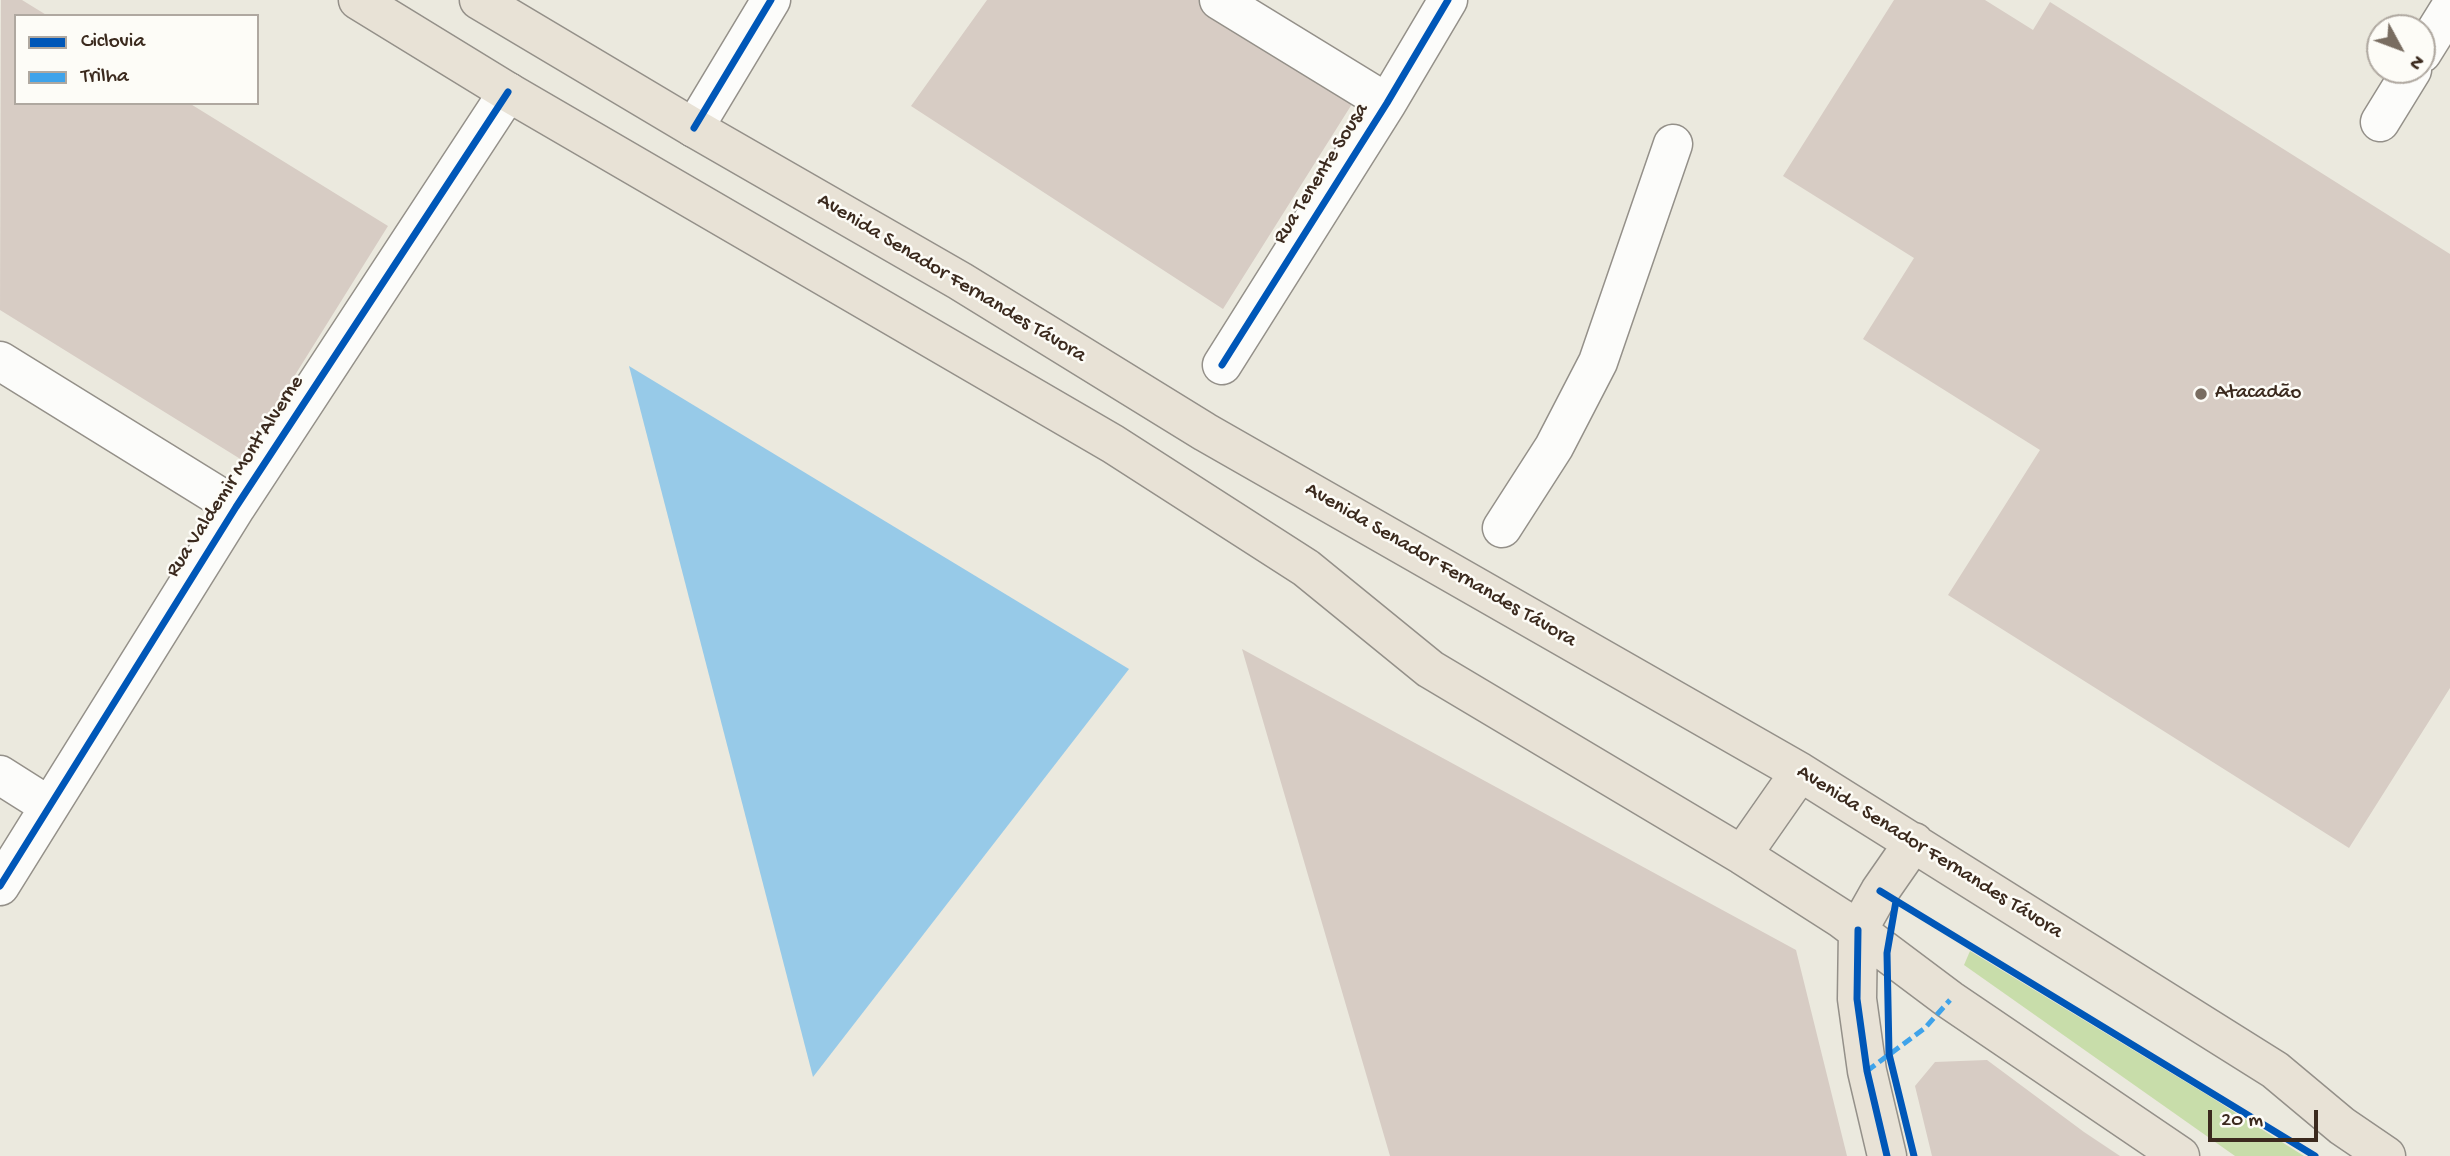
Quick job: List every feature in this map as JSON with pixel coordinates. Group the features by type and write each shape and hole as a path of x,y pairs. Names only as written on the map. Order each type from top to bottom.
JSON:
{"main road":[{"path":"358,0 508,92 1113,444 1306,568 1430,669 1742,855 1857,930 1950,1000 2180,1156"},
{"name":"Avenida Senador Fernandes Távora","path":"479,0 960,281 1205,432 1800,772 2275,1070 2342,1126 2386,1156"},
{"path":"1742,855 1800,772"},
{"path":"1887,1156 1867,1071 1857,999 1857,930 1914,842"}],"street":[{"path":"694,128 771,0"},
{"path":"1219,0 1387,103"},
{"name":"Rua Tenente Sousa","path":"1222,365 1387,103 1448,0"},
{"path":"2436,30 2450,8"},
{"path":"2380,122 2403,84"},
{"name":"Rua Valdemir Mont'Alverne","path":"0,886 236,508 508,92"},
{"path":"1502,528 1554,447 1598,362 1673,144"},
{"path":"0,361 236,508"},
{"path":"0,775 49,806"}],"green space":[{"path":"1970,951 2304,1156 2235,1156 1964,965"}],"water":[{"path":"629,366 1129,669 813,1077"}],"building":[{"path":"1,0 22,0 45,14 14,14 14,105 192,105 388,226 242,460 0,310"},
{"path":"987,0 1201,0 1352,104 1223,309 911,106"},
{"name":"Atacadão","path":"1894,0 1985,0 2033,30 2050,2 2450,254 2450,688 2349,848 1948,595 2040,450 1863,339 1914,258 1783,176"},
{"path":"1242,649 1796,950 1847,1156 1390,1156"},
{"path":"1987,1060 2120,1156 1932,1156 1915,1086 1935,1062"}],"marked path":[{"path":"1867,1071 1925,1028 1950,1000"}],"cycle path":[{"path":"694,128 771,0"},
{"path":"1222,365 1387,103 1448,0"},
{"path":"0,886 236,507 508,92"},
{"path":"1880,891 2315,1156"},
{"path":"1896,901 1887,953 1889,1054 1914,1156"},
{"path":"1858,930 1857,999 1867,1071 1887,1156"}],"place":[{"name":"Atacadão","path":"2201,394"}]}
